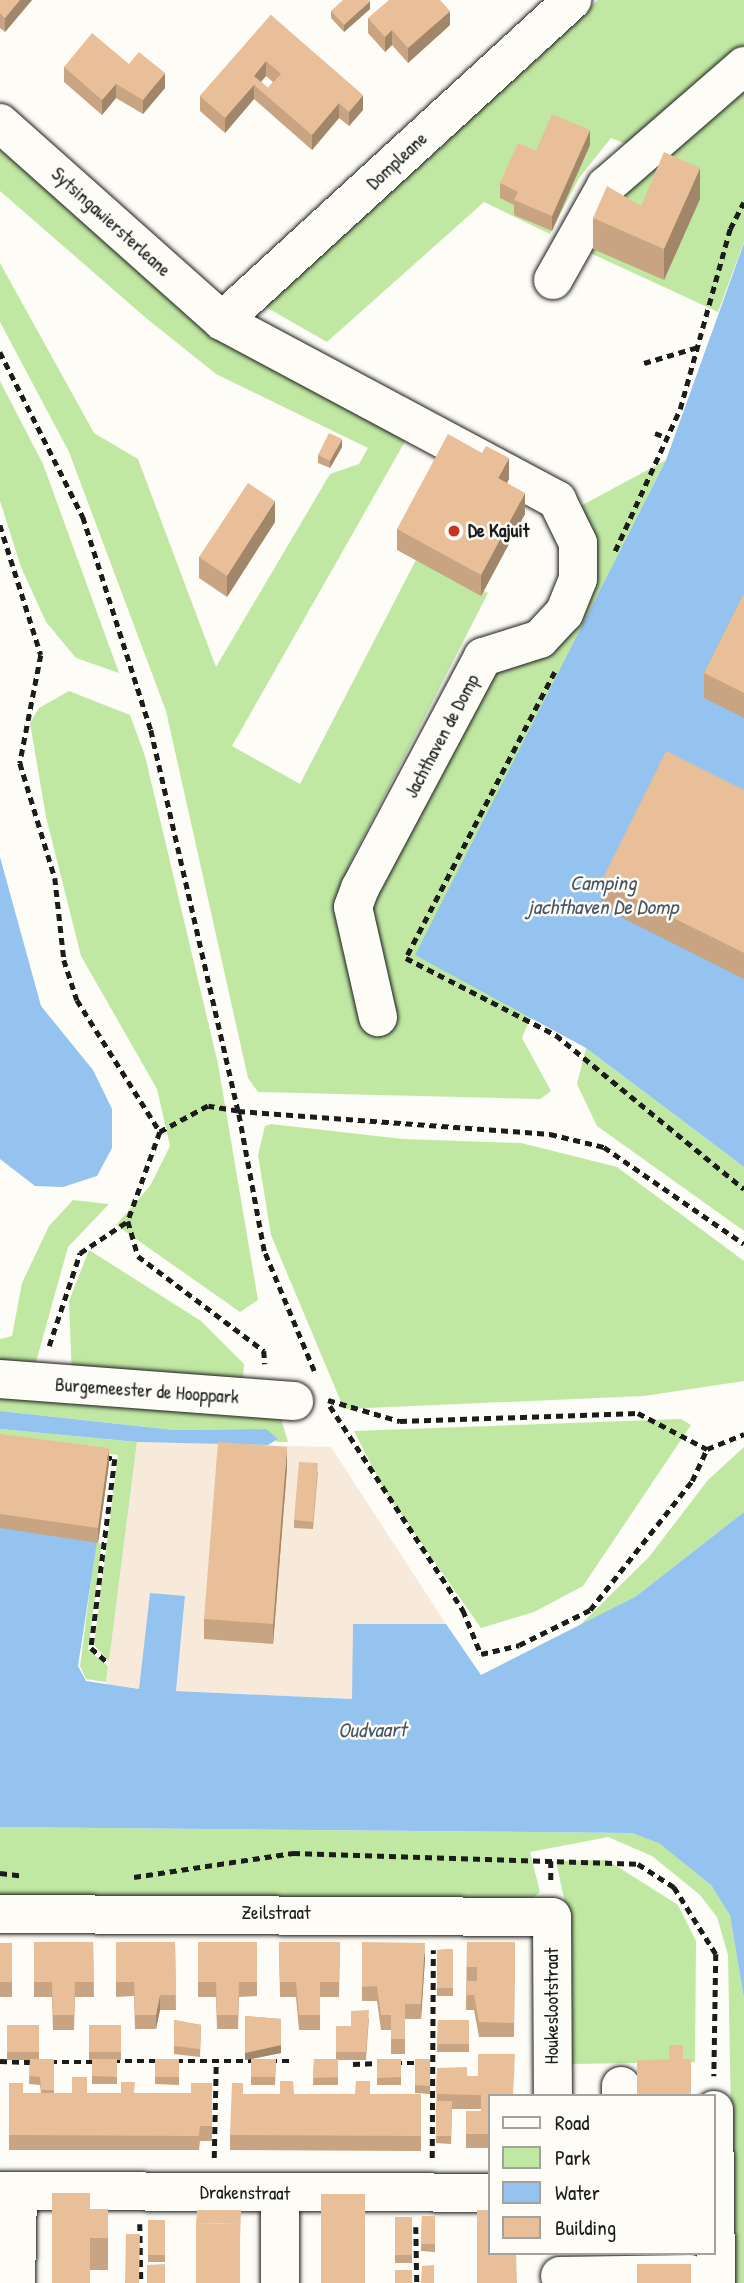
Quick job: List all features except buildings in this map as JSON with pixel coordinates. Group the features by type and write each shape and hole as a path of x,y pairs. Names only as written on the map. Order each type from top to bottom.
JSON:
{"street":[{"name":"Dompleane","path":"222,321 572,0"},
{"path":"553,280 606,186 744,66"},
{"name":"Sytsingawiersterleane","path":"0,123 222,321"},
{"name":"Jachthaven de Domp","path":"222,321 557,500 578,543 578,579 564,613 540,639 483,657 360,888 353,907 378,1017"},
{"name":"Burgemeester de Hooppark","path":"0,1379 305,1393"},
{"name":"Zeilstraat","path":"0,1914 433,1912 552,1917"},
{"name":"Houkeslootstraat","path":"552,1917 553,2094"},
{"path":"9,2191 16,2283"},
{"name":"Drakenstraat","path":"9,2191 489,2193"},
{"path":"280,2193 280,2283"},
{"path":"560,2271 619,2264 716,2278 716,2255"}],"path":[{"path":"612,558 668,438 744,202"},
{"path":"644,363 698,347"},
{"path":"0,352 83,517 151,730 237,1111 264,1251 305,1393"},
{"path":"655,433 668,438"},
{"path":"0,525 41,655 20,763 55,878 64,960 77,1000 160,1132"},
{"path":"557,667 406,958 556,1035 744,1189"},
{"path":"744,1244 604,1147 550,1134 237,1111 208,1106 160,1132 128,1222 138,1256 264,1351 305,1393 463,1611 481,1654 519,1645 590,1610 692,1481 707,1449 744,1434"},
{"path":"37,1382 80,1253 128,1222"},
{"path":"305,1393 400,1421 638,1413 707,1449"},
{"path":"90,1455 116,1459 91,1648 107,1662"},
{"path":"417,2283 433,2062 433,1912"},
{"path":"0,2061 290,2061"},
{"path":"213,2192 216,2061"},
{"path":"353,2064 433,2062"},
{"path":"139,2192 141,2283"}],"shaded area":[{"path":"137,1442 331,1447 446,1624 354,1624 353,1699 176,1691 185,1597 150,1593 140,1689 106,1684"}],"green space":[{"path":"598,0 744,0 744,242 718,312 575,246 641,150 611,138 579,178 550,234 484,202 327,342 257,302"},
{"path":"0,150 220,335 411,431 232,746 300,784 418,556 488,593 348,867 379,883 482,674 520,664 594,549 593,528 579,507 666,460 416,955 531,1016 522,1038 551,1091 540,1099 258,1092 248,1078 166,711 69,452 0,322 0,263 94,433 138,459 216,667 330,474 359,464 368,448 216,374 146,318 0,191"},
{"path":"0,381 43,464 119,673 76,658 46,622 21,567 0,501"},
{"path":"69,691 130,715 145,756 218,1064 258,1300 240,1312 116,1225 150,1186 170,1146 157,1089 81,956 46,817 30,723 39,708"},
{"path":"586,1048 744,1167 744,1231 597,1126 577,1084"},
{"path":"271,1124 403,1139 521,1143 617,1167 744,1261 744,1381 644,1396 344,1409 271,1235 258,1155 265,1126"},
{"path":"73,1200 109,1204 68,1247 33,1373 0,1370 0,1339 12,1336 22,1283 49,1226"},
{"path":"89,1250 201,1321 244,1364 243,1378 72,1377 69,1301"},
{"path":"0,1387 281,1418 288,1442 277,1442 266,1429 174,1430 0,1411"},
{"path":"681,1419 691,1425 583,1586 534,1612 481,1628 384,1490 354,1431"},
{"path":"0,1429 137,1442 109,1661 94,1645 118,1455 0,1440"},
{"path":"744,1447 744,1512 635,1597 578,1627 649,1557 708,1480"},
{"path":"96,1542 102,1544 88,1650 108,1666 106,1682 86,1679 80,1666"},
{"path":"0,1827 632,1833 659,1842 711,1885 730,1914 744,1999 744,2283 734,2283 728,1955 717,1917 700,1895 652,1856 608,1837 530,1852 540,1892 532,1898 0,1896"},
{"path":"607,1860 678,1905 696,1941 695,2062 572,2064 570,1927 556,1861"}],"water":[{"name":"Camping jachthaven De Domp","path":"744,243 744,1167 586,1048 415,955 666,460"},
{"path":"0,857 41,1006 93,1070 112,1109 112,1148 97,1176 63,1187 35,1186 0,1159"},
{"path":"0,1411 174,1430 266,1429 278,1439 268,1445 137,1442 0,1429"},
{"name":"Oudvaart","path":"0,1448 109,1463 78,1666 86,1681 139,1689 150,1593 185,1596 176,1691 352,1699 353,1624 446,1624 481,1675 635,1597 744,1512 744,1999 730,1915 711,1885 659,1843 632,1833 0,1827"}],"place":[{"name":"De Kajuit","path":"454,531"}]}
